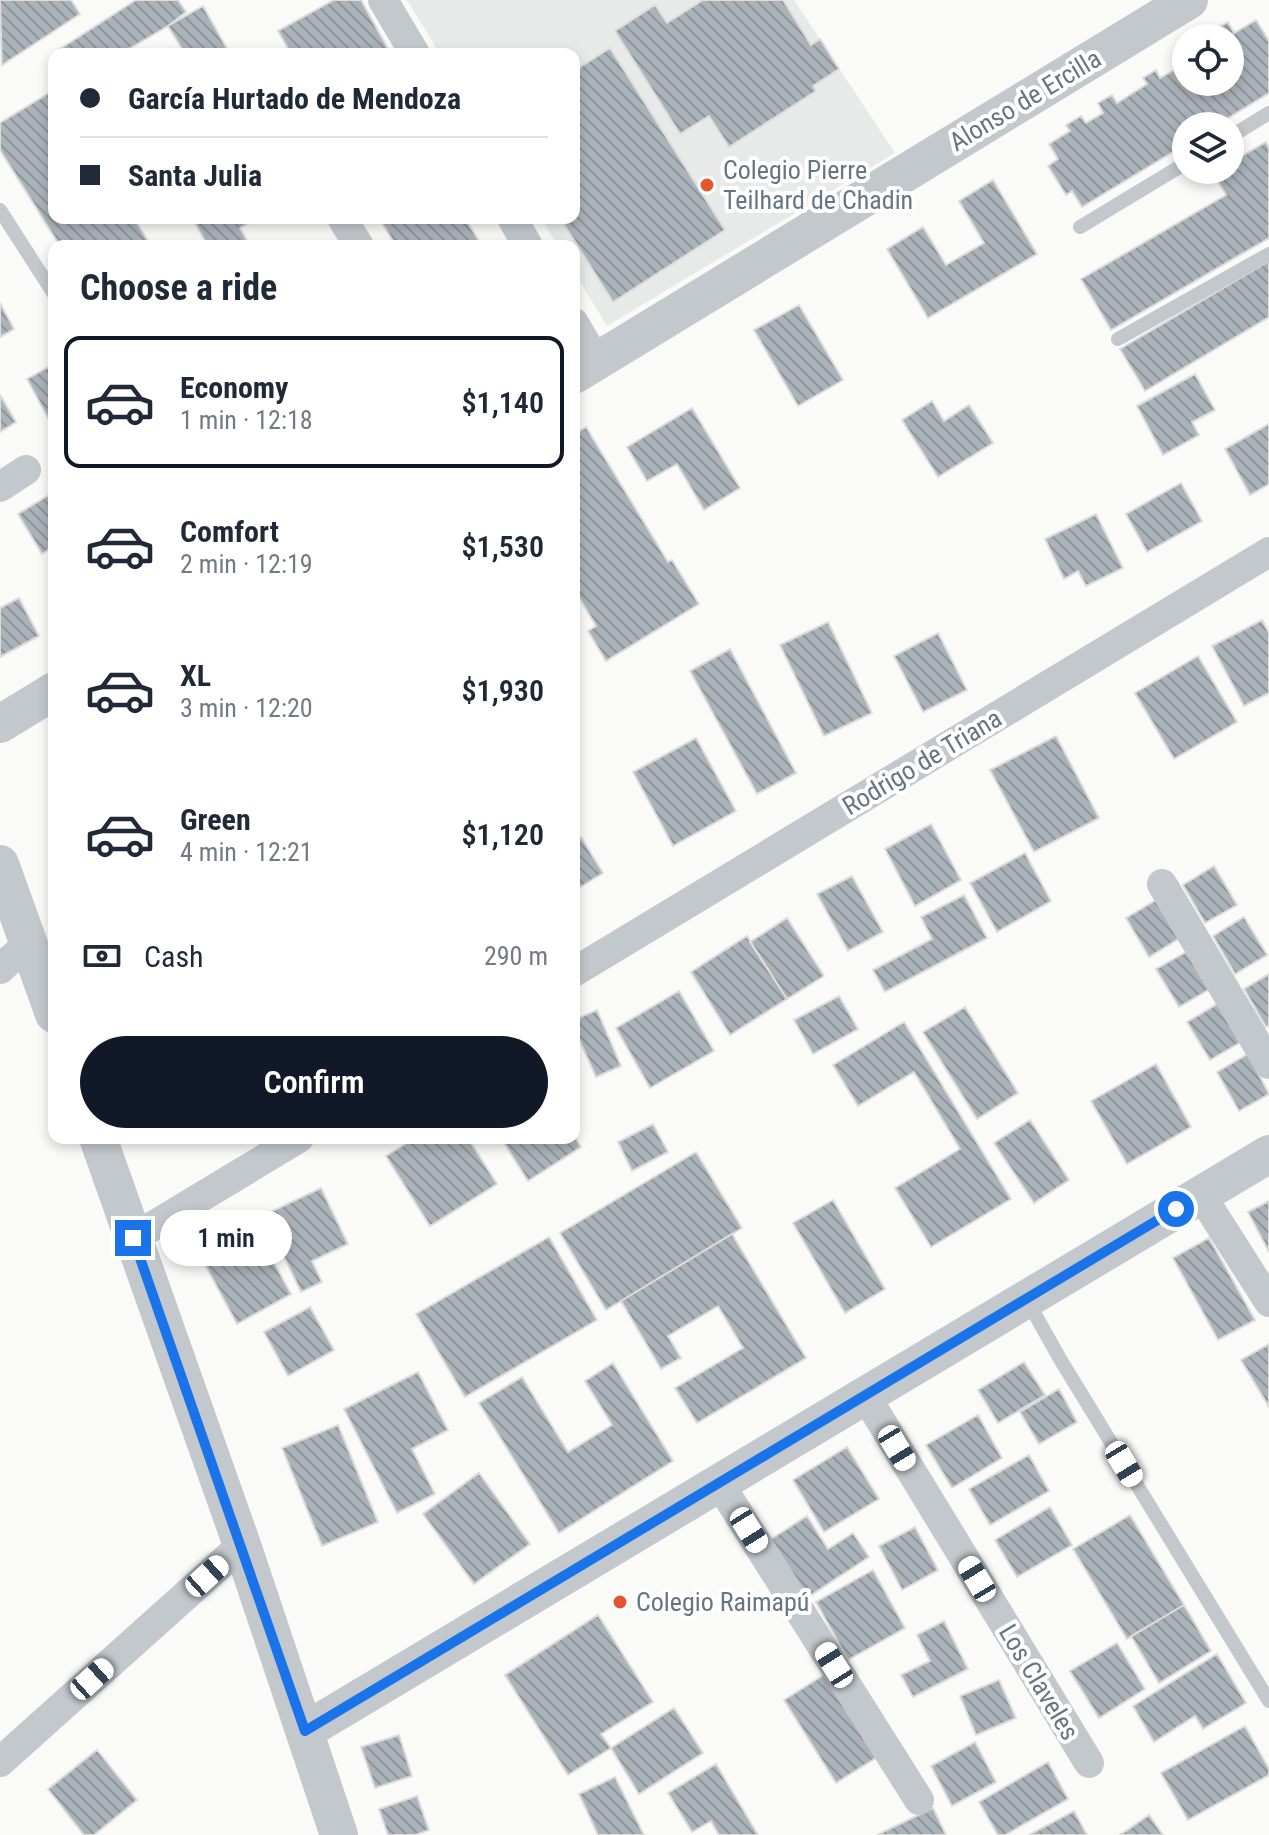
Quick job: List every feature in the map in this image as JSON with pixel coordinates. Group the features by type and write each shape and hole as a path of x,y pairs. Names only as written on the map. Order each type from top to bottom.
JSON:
{"street":[{"path":"383,0 411,48"},
{"name":"Alonso de Ercilla","path":"585,368 1189,0"},
{"path":"580,348 585,368"},
{"path":"0,487 26,470"},
{"name":"Rodrigo de Triana","path":"580,968 1269,552"},
{"path":"0,724 48,695"},
{"path":"0,864 48,997"},
{"path":"1162,884 1269,1064"},
{"path":"0,969 29,943"},
{"path":"100,1144 242,1545 339,1835"},
{"path":"133,1238 289,1144"},
{"path":"305,1731 1269,1154"},
{"path":"1201,1195 1269,1302"},
{"name":"Los Claveles","path":"865,1395 1089,1763"},
{"path":"719,1483 919,1800"},
{"path":"0,1762 242,1545"}],"lane":[{"path":"1244,128 1269,113"},
{"path":"1080,227 1172,171"},
{"path":"0,210 48,285"},
{"path":"1118,339 1269,254"},
{"path":"1026,1299 1269,1701"}],"shaded area":[{"name":"Colegio Pierre Teilhard de Chadin","path":"407,0 794,0 895,153 607,326 580,282 580,240 554,240 545,224 580,224 580,48 436,48"}],"building":[{"path":"0,0 71,0 80,14 2,65"},
{"path":"136,0 178,0 186,12 130,48 62,48"},
{"path":"334,0 361,0 388,48 288,48 278,31"},
{"path":"703,0 783,0 811,45 820,39 839,69 813,86 816,91 729,147 709,116 680,134 615,31 655,5 667,23"},
{"path":"203,6 227,48 181,48 168,26"},
{"path":"1256,20 1269,41 1269,93 1238,112 1172,112 1172,152 1082,207 1072,191 1066,195 1048,166 1058,159 1049,144 1070,131 1066,125 1081,116 1086,123 1103,113 1098,103 1112,95 1117,103 1147,84 1143,78 1156,70 1160,78 1172,71 1172,96 1244,96 1244,27"},
{"path":"610,48 725,230 613,302 580,250 580,240 574,240 564,224 580,224 580,67"},
{"path":"48,94 48,224 138,224 147,240 56,240 0,150 0,123"},
{"path":"1266,142 1269,148 1269,238 1111,330 1081,279 1226,195 1220,184 1244,184 1244,155"},
{"path":"993,180 1037,254 928,318 887,249 923,227 946,265 984,243 959,201"},
{"path":"195,224 247,224 240,228 247,240 205,240"},
{"path":"383,224 469,224 478,240 392,240"},
{"path":"1269,261 1269,317 1145,391 1120,349"},
{"path":"0,303 14,329 0,337"},
{"path":"799,305 843,380 798,406 754,330"},
{"path":"48,367 48,418 27,379"},
{"path":"1195,374 1215,410 1192,422 1199,435 1163,455 1137,406"},
{"path":"0,395 16,422 0,432"},
{"path":"932,401 944,421 969,405 993,443 938,477 902,420"},
{"path":"692,408 740,488 704,510 677,464 647,481 627,447"},
{"path":"1269,424 1269,484 1250,495 1225,449"},
{"path":"586,427 668,562 672,560 699,604 606,661 588,631 596,626 580,599 580,430"},
{"path":"1181,483 1202,521 1147,552 1126,514"},
{"path":"48,496 48,550 42,554 18,514"},
{"path":"1096,514 1123,568 1086,586 1078,571 1064,579 1045,539"},
{"path":"19,598 39,636 0,657 0,608"},
{"path":"1262,620 1269,633 1269,693 1244,706 1212,646"},
{"path":"828,622 872,713 824,736 780,645"},
{"path":"938,633 967,690 923,712 894,656"},
{"path":"730,649 796,773 757,794 690,671"},
{"path":"1198,656 1237,722 1174,759 1135,693"},
{"path":"1056,736 1099,818 1034,852 990,770"},
{"path":"696,738 736,811 673,846 633,772"},
{"path":"931,824 961,880 915,906 885,849"},
{"path":"580,838 603,873 580,887"},
{"path":"1025,853 1051,901 997,932 970,883"},
{"path":"1214,866 1237,905 1205,923 1183,885"},
{"path":"852,876 883,932 848,951 817,894"},
{"path":"964,895 987,938 885,992 873,970 932,939 921,917"},
{"path":"1158,899 1180,938 1149,957 1126,918"},
{"path":"1244,917 1267,955 1235,974 1213,936"},
{"path":"787,918 824,976 787,999 750,942"},
{"path":"747,936 787,999 730,1035 691,972"},
{"path":"1188,951 1210,989 1179,1007 1156,969"},
{"path":"1269,974 1269,1025 1266,1027 1244,989"},
{"path":"679,991 714,1051 650,1088 616,1028"},
{"path":"839,996 858,1029 813,1054 794,1020"},
{"path":"1219,1003 1241,1042 1210,1060 1187,1022"},
{"path":"965,1007 1018,1093 977,1119 923,1032"},
{"path":"597,1010 621,1066 596,1077 580,1041 580,1017"},
{"path":"904,1022 1011,1199 931,1247 895,1188 960,1149 914,1072 858,1106 833,1065"},
{"path":"1248,1054 1269,1094 1239,1111 1217,1072"},
{"path":"1156,1064 1191,1127 1127,1164 1091,1101"},
{"path":"1030,1120 1069,1180 1034,1203 994,1143"},
{"path":"653,1124 668,1152 632,1171 618,1142"},
{"path":"405,1144 472,1144 497,1184 430,1226 386,1156"},
{"path":"505,1144 579,1144 581,1147 528,1181"},
{"path":"696,1152 742,1228 606,1310 560,1233"},
{"path":"321,1188 348,1244 312,1261 322,1282 301,1292 264,1215"},
{"path":"833,1200 885,1289 845,1313 793,1223"},
{"path":"1269,1201 1269,1252 1248,1212"},
{"path":"257,1231 291,1294 237,1324 203,1261"},
{"path":"732,1234 806,1358 697,1423 675,1388 743,1348 718,1306 668,1336 681,1358 661,1369 621,1301"},
{"path":"549,1237 597,1320 465,1397 416,1314"},
{"path":"1209,1238 1255,1320 1218,1340 1173,1258"},
{"path":"310,1307 334,1350 288,1376 264,1332"},
{"path":"1269,1344 1269,1407 1241,1360"},
{"path":"1024,1362 1045,1395 998,1423 978,1390"},
{"path":"613,1363 673,1461 559,1533 479,1403 522,1377 568,1452 612,1425 585,1381"},
{"path":"418,1372 448,1430 412,1449 435,1494 397,1513 344,1409"},
{"path":"1059,1389 1077,1422 1039,1444 1020,1412"},
{"path":"978,1415 1002,1458 952,1488 926,1445"},
{"path":"338,1425 378,1522 322,1546 282,1448"},
{"path":"847,1447 879,1499 824,1532 793,1480"},
{"path":"1029,1455 1049,1491 990,1525 969,1489"},
{"path":"479,1473 530,1544 474,1584 423,1514"},
{"path":"1050,1507 1072,1545 1017,1577 995,1540"},
{"path":"1130,1515 1184,1605 1127,1639 1073,1549"},
{"path":"807,1516 828,1549 853,1533 869,1557 805,1599 768,1541"},
{"path":"915,1527 938,1570 902,1590 879,1546"},
{"path":"873,1570 905,1628 848,1660 816,1602"},
{"path":"1184,1605 1211,1651 1159,1683 1131,1636"},
{"path":"598,1615 653,1702 601,1734 611,1748 568,1775 505,1675"},
{"path":"944,1621 968,1669 913,1697 901,1675 930,1661 917,1635"},
{"path":"1117,1643 1145,1689 1099,1718 1070,1671"},
{"path":"1217,1654 1246,1703 1203,1729 1195,1716 1154,1742 1133,1706"},
{"path":"827,1673 879,1756 836,1783 784,1700"},
{"path":"999,1680 1016,1718 976,1735 960,1696"},
{"path":"674,1708 703,1753 639,1794 611,1748"},
{"path":"1245,1726 1269,1769 1269,1775 1188,1820 1161,1773"},
{"path":"399,1735 412,1776 375,1788 361,1747"},
{"path":"975,1742 996,1782 952,1806 931,1766"},
{"path":"97,1750 137,1800 94,1835 84,1835 48,1789"},
{"path":"1048,1762 1068,1799 1005,1835 998,1835 979,1802"},
{"path":"716,1764 758,1835 719,1835 711,1821 692,1832 668,1793"},
{"path":"615,1777 644,1835 598,1835 579,1794"},
{"path":"417,1796 429,1830 415,1835 388,1835 379,1809"},
{"path":"933,1808 946,1835 877,1835"},
{"path":"1074,1811 1087,1835 1029,1835"},
{"path":"1149,1815 1163,1835 1120,1835"}],"place":[{"name":"Colegio Pierre Teilhard de Chadin","path":"707,185"},
{"name":"Colegio Raimapú","path":"620,1602"}],"route":[{"path":"133,1238 305,1731 1176,1209"}]}
